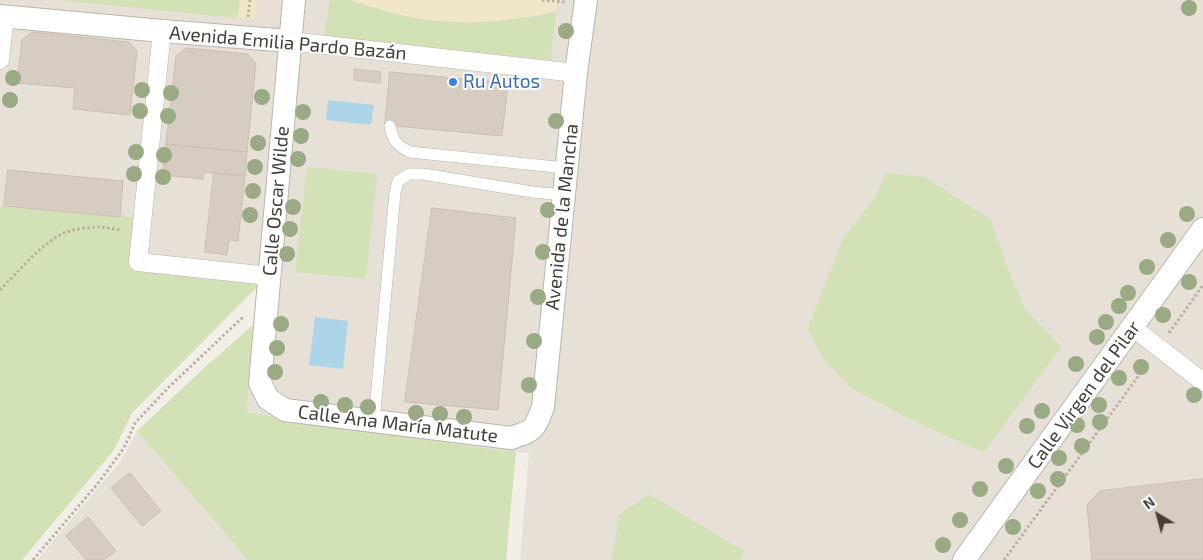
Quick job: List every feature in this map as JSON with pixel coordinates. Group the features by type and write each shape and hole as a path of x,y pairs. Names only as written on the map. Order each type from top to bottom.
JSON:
{"street":[{"name":"Calle Oscar Wilde","path":"268,399 260,383 294,0"},
{"name":"Avenida de la Mancha","path":"530,432 538,422 543,407 576,73 586,0"},
{"name":"Avenida Emilia Pardo Bazán","path":"3,16 162,32 290,41 576,73"},
{"path":"0,60 3,16"},
{"path":"162,32 138,262 268,285"},
{"name":"Calle Virgen del Pilar","path":"964,560 1203,229"},
{"path":"1132,327 1203,382"},
{"name":"Calle Ana María Matute","path":"268,399 285,410 511,438 530,432"}],"lane":[{"path":"390,126 392,138 399,147 410,152 566,168"},
{"path":"374,421 395,193 398,181 409,174 423,174 532,192 564,195"}],"path":[{"path":"0,290 37,253 52,240 64,233 81,229 99,228 142,232"},
{"path":"34,560 99,482 124,448 135,423 268,285"},
{"path":"1004,560 1203,285"}],"shaded area":[{"path":"0,0 1203,0 1203,560 520,560 529,453 490,449 247,412 253,325 263,281 134,266 120,217 0,206"},
{"path":"137,431 248,560 37,560 120,462"}],"green space":[{"path":"57,0 240,0 238,18"},
{"path":"330,0 350,0 428,20 465,22 533,17 556,11 551,60 324,36"},
{"path":"307,167 377,174 366,279 295,272"},
{"path":"886,173 925,177 991,220 1024,308 1061,347 984,452 906,417 851,388 824,360 808,329 843,239 875,197"},
{"path":"0,206 139,218 134,266 263,281 132,413 114,450 22,560 0,560"},
{"path":"253,325 247,412 490,449 516,451 506,560 248,560 137,431"},
{"path":"649,494 744,551 740,560 612,560 619,515"}],"sand":[{"path":"240,0 256,0 255,19 238,18"},
{"path":"350,0 557,0 556,11 508,20 461,22 409,17"}],"water":[{"path":"328,100 374,105 371,125 326,120"},
{"path":"315,317 348,321 343,369 309,365"}],"building":[{"path":"32,32 129,42 137,51 130,115 73,109 75,88 17,83 22,40"},
{"path":"186,48 248,54 256,64 247,152 166,144 176,56"},
{"path":"355,69 381,72 380,83 354,80"},
{"path":"390,72 508,83 502,136 385,125"},
{"path":"166,144 247,152 245,176 204,172 203,179 163,175"},
{"path":"8,170 123,181 120,217 4,206"},
{"path":"214,173 245,176 238,241 229,240 227,255 205,252"},
{"path":"432,208 516,218 498,410 405,402"},
{"path":"130,473 161,511 142,526 111,488"},
{"path":"1203,479 1203,560 1092,560 1087,505 1100,491"},
{"path":"88,517 116,551 104,560 86,560 66,536"}],"place":[{"name":"Ru Autos","path":"453,82"}]}
